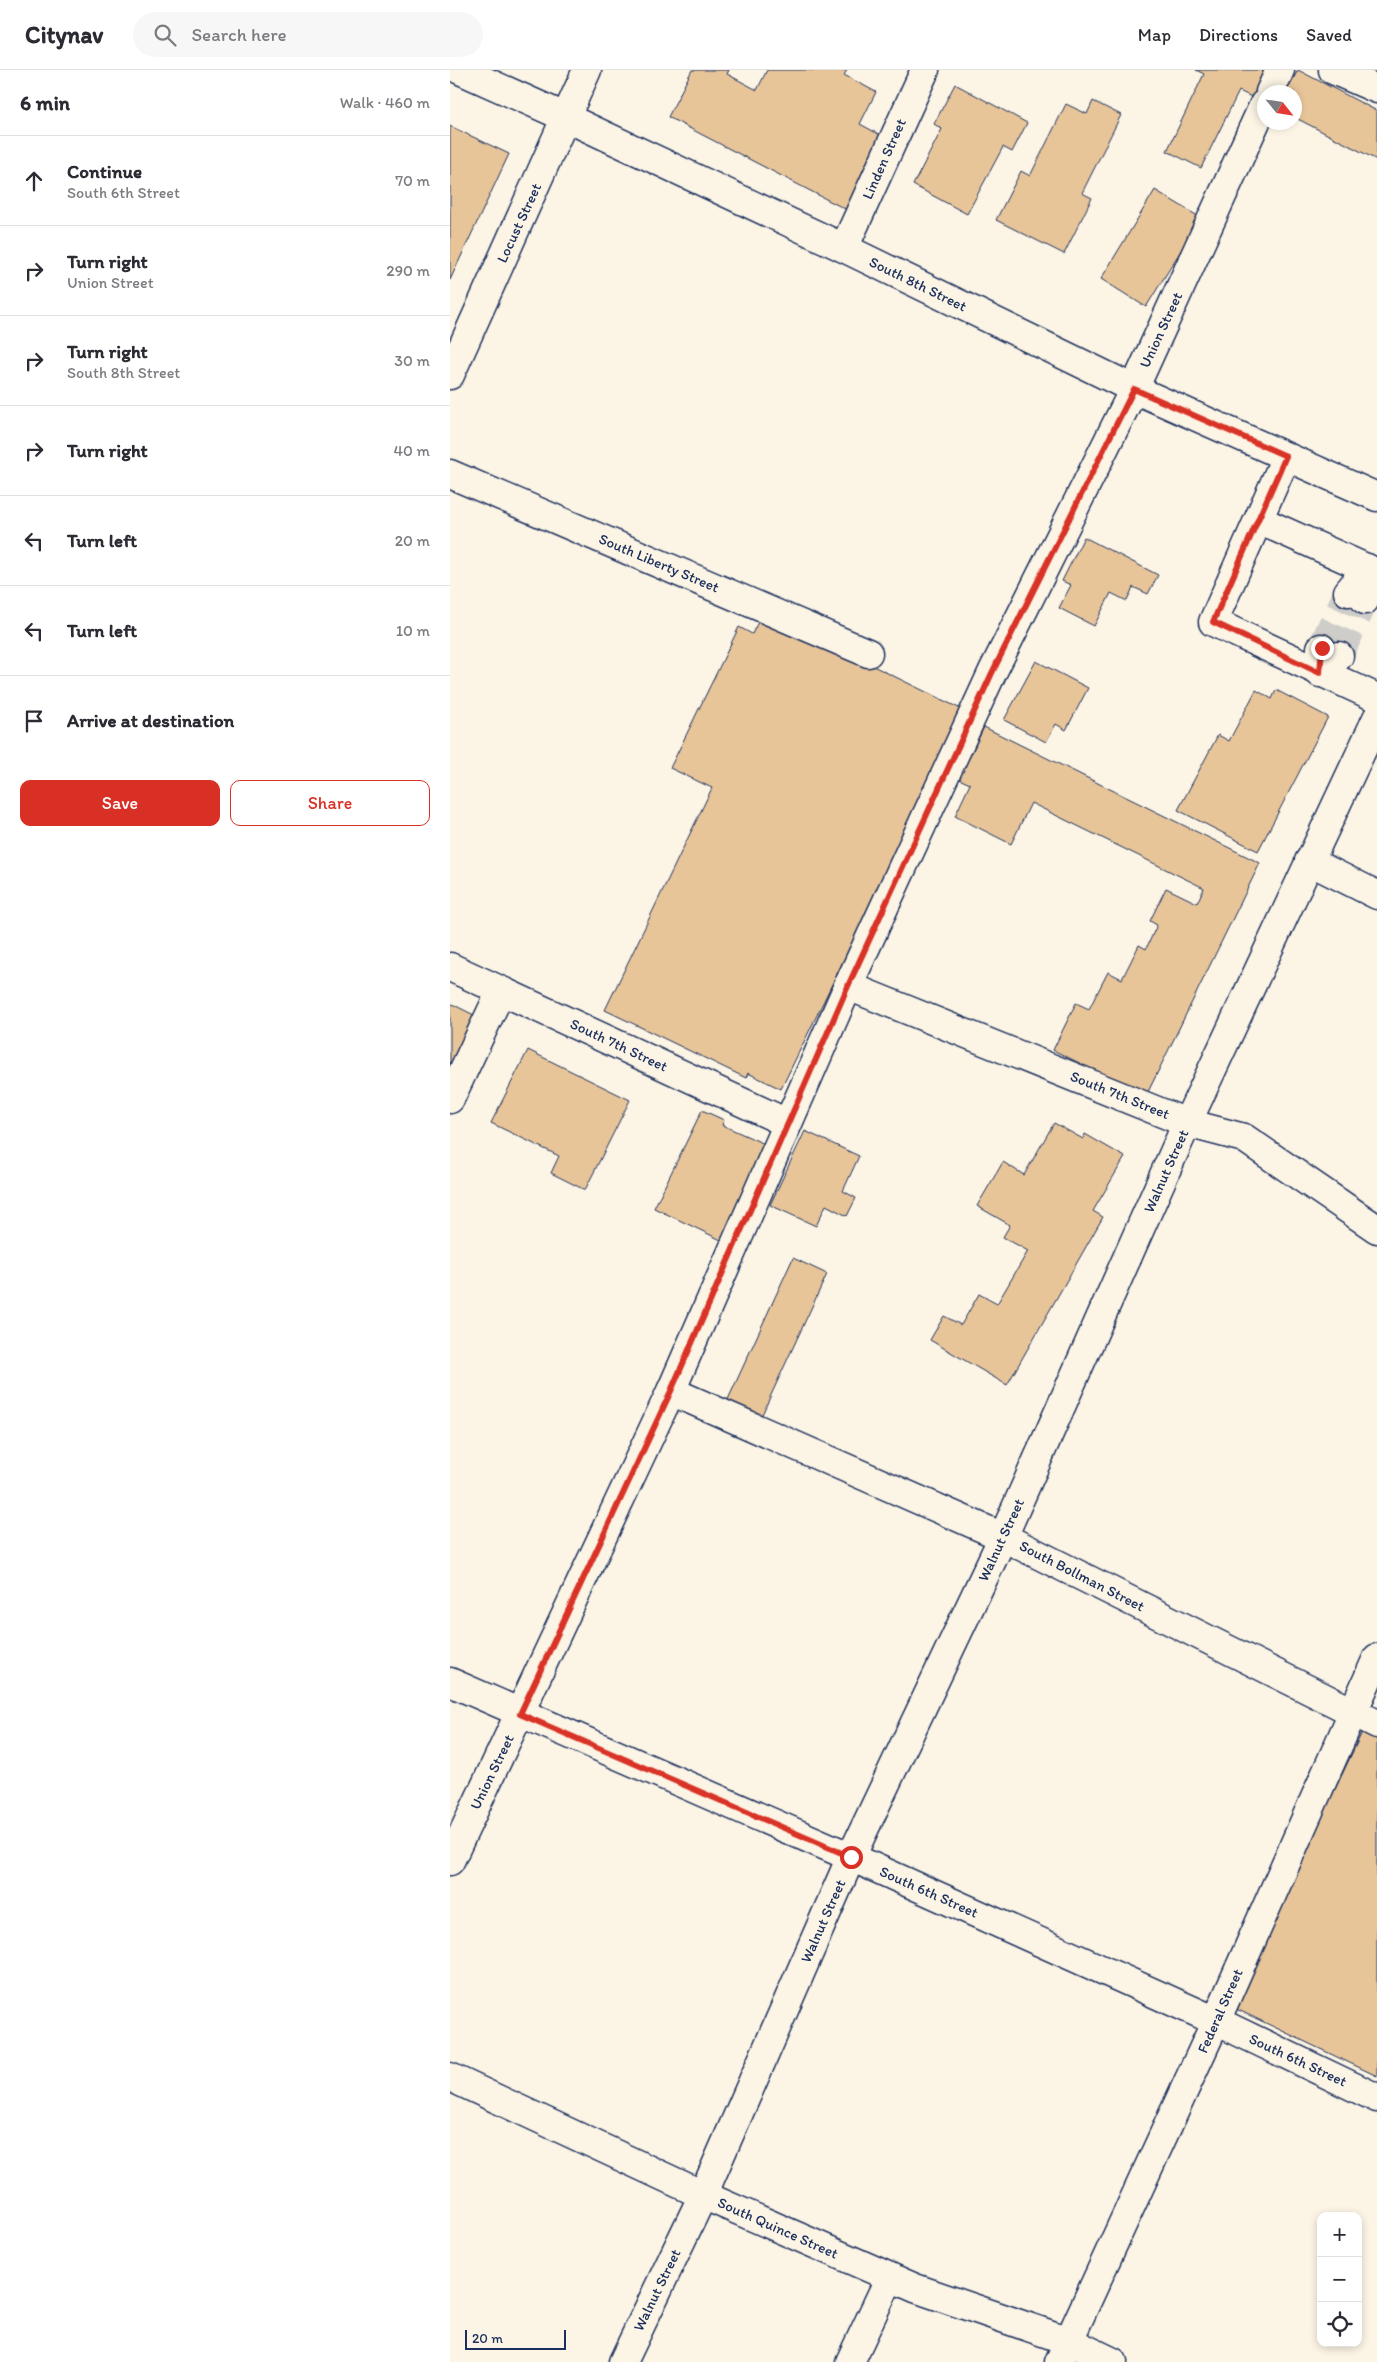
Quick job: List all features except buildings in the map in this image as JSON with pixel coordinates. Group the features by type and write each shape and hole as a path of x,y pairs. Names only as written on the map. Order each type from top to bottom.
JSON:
{"main road":[{"name":"South 8th Street","path":"460,70 844,248 1134,389 1377,497"},
{"name":"Locust Street","path":"450,374 456,345 567,118 587,70"},
{"name":"Linden Street","path":"844,248 925,70"},
{"path":"1273,85 1280,70"},
{"path":"1333,70 1377,89"},
{"name":"Union Street","path":"450,1861 671,1391 848,986 992,673 1134,389 1257,119"},
{"path":"1286,456 1213,622 1327,659 1377,698"},
{"name":"South Liberty Street","path":"450,474 868,652"},
{"path":"1259,520 1372,571 1357,596"},
{"name":"Walnut Street","path":"623,2362 703,2195 851,1857 1003,1537 1187,1122 1377,718"},
{"path":"1309,861 1377,894"},
{"name":"South 7th Street","path":"450,968 787,1123"},
{"name":"South 7th Street","path":"848,986 1187,1122 1244,1138 1377,1229"},
{"path":"450,1099 501,991"},
{"name":"South Bollman Street","path":"671,1391 1003,1537 1377,1724"},
{"name":"Federal Street","path":"1064,2351 1216,2021 1377,1658"},
{"name":"South 6th Street","path":"450,1682 851,1857 1216,2021 1377,2098"},
{"name":"South Quince Street","path":"450,2078 703,2195 915,2288 1064,2351 1113,2362"},
{"path":"850,2362 890,2277"}],"tunnel":[{"path":"1321,648 1348,592"},
{"path":"1339,656 1365,600"}],"route":[{"path":"851,1857 520,1714 671,1391 848,986 992,673 1134,389 1286,456 1213,622 1320,673 1322,648"}]}
